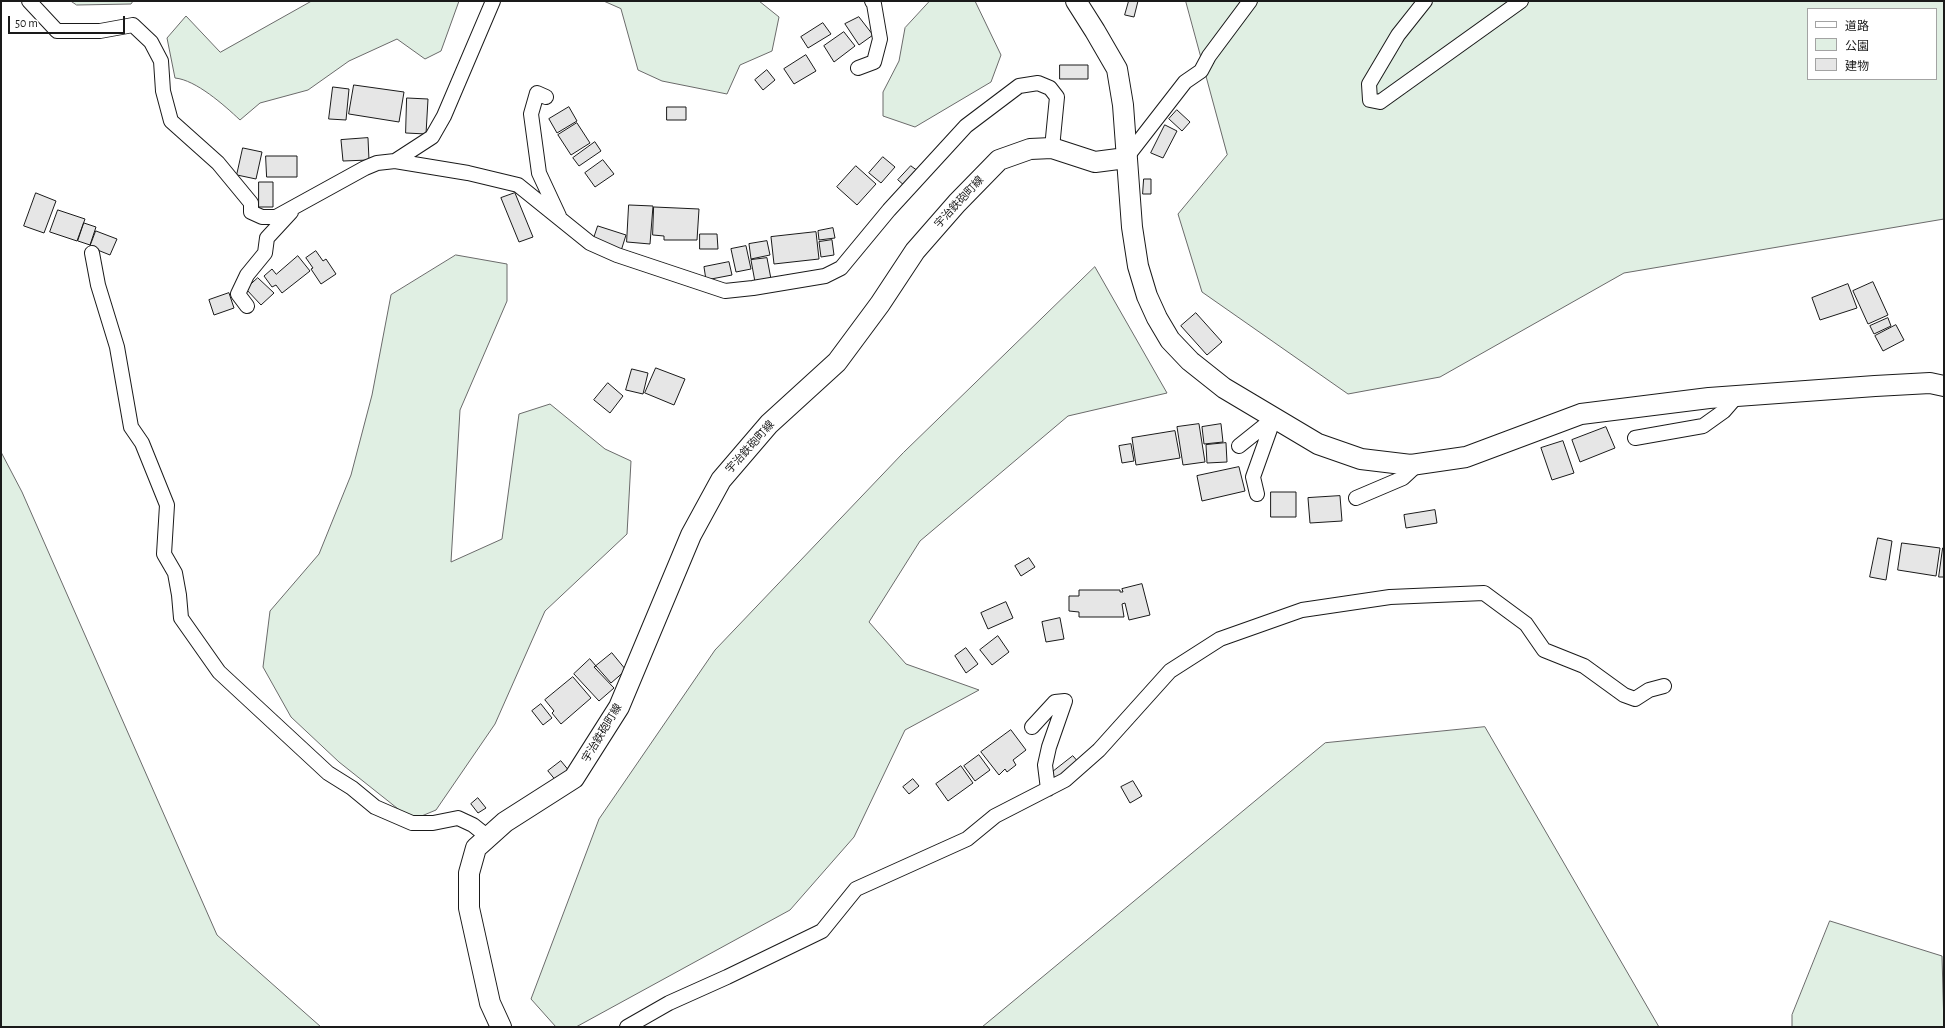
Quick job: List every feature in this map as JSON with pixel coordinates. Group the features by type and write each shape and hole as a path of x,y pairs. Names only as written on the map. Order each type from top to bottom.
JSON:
{"main road":[{"path":"1076,1 1117,69 1123,105 1132,227 1138,266 1147,296 1157,318 1170,340 1190,361 1224,388 1318,444 1361,459 1411,465 1466,457 1581,414 1737,396 1883,385 1930,383 1944,386"},
{"name":"宇治鉄砲町線","path":"501,1027 490,1003 469,908 469,873 476,848 505,822 574,778 619,707 691,535 721,480 769,424 837,362 880,304 915,250 957,202 999,160 1030,149 1052,148 1095,162 1126,158"}],"street":[{"path":"29,1 57,31 100,31 133,25 151,42 161,61 163,91 171,121 218,163 251,203 251,212 262,217 276,217 365,168 378,163 395,161 468,173 518,185 590,243 617,256 725,290 753,288 825,276 841,268 889,210 966,126 982,112 1019,86 1038,83 1050,88 1057,97 1052,148"},
{"path":"395,161 432,137 444,116 493,1"},
{"path":"858,68 874,62 880,40 874,4 872,1"},
{"path":"1126,158 1185,82 1200,71 1213,50 1250,1"},
{"path":"1425,1 1398,35 1369,84 1370,100 1380,102 1521,1"},
{"path":"546,97 537,93 531,114 533,139 538,173 561,220"},
{"path":"247,306 238,294 247,275 265,253 267,238 294,208"},
{"path":"92,253 98,284 116,347 131,427 142,443 167,505 164,554 175,574 179,594 181,618 185,624 219,672 328,773 352,788 374,807 412,823 433,823 458,818 473,825 488,837"},
{"path":"1634,438 1704,426 1724,411 1737,396"},
{"path":"1239,446 1274,418"},
{"path":"1257,494 1253,477 1274,418"},
{"path":"1356,498 1403,478 1418,464"},
{"path":"627,1027 669,1003 822,931 856,889 967,839 995,816 1065,780 1100,750 1170,671 1220,639 1302,610 1390,597 1484,593 1526,624 1544,650 1584,666 1624,695 1634,699 1649,690 1664,686"},
{"path":"1032,727 1054,702 1065,702 1049,747 1045,765 1048,789"}],"green space":[{"path":"71,1 133,1 131,4 77,5"},
{"path":"312,1 459,1 441,51 425,59 397,39 349,61 308,90 260,103 240,120 201,88 192,83 175,78 167,38 186,16 220,52"},
{"path":"604,1 759,1 779,17 772,51 740,65 727,94 662,81 638,70 621,9"},
{"path":"930,1 975,1 1001,55 991,82 915,127 883,116 883,92 899,61 905,28"},
{"path":"1186,1 1944,1 1944,219 1624,273 1440,377 1348,394 1202,292 1178,214 1227,155"},
{"path":"456,255 507,264 507,301 460,410 451,562 502,539 519,414 550,404 605,449 631,461 627,534 545,611 495,724 436,810 412,820 339,762 291,717 263,667 270,611 319,554 351,475 372,395 391,295"},
{"path":"1095,267 1167,393 1068,416 920,541 869,622 906,664 979,690 905,730 854,837 790,910 576,1027 556,1027 531,999 599,819 715,650 903,453"},
{"path":"1,452 22,492 217,935 321,1027 1,1027"},
{"path":"1485,727 1659,1027 982,1027 1325,743"},
{"path":"1830,921 1942,956 1944,1027 1792,1027 1792,1015"}],"building":[{"path":"1129,1 1138,1 1134,17 1125,15"},
{"path":"859,17 873,35 859,45 845,24"},
{"path":"823,23 831,34 808,48 801,37"},
{"path":"844,32 855,46 834,62 824,46"},
{"path":"806,55 816,71 794,84 784,69"},
{"path":"1060,65 1088,65 1088,79 1060,79"},
{"path":"767,70 775,80 763,90 755,80"},
{"path":"354,85 404,92 399,122 349,114"},
{"path":"333,87 349,89 346,120 329,119"},
{"path":"407,98 428,99 426,134 406,133"},
{"path":"569,107 577,121 557,133 549,119"},
{"path":"667,107 686,107 686,120 667,120"},
{"path":"1177,110 1190,122 1182,131 1169,119"},
{"path":"577,123 590,143 571,155 558,135"},
{"path":"1165,125 1177,131 1163,158 1151,153"},
{"path":"368,138 369,160 343,161 341,140"},
{"path":"595,142 601,151 579,166 573,158"},
{"path":"243,148 262,152 256,179 237,175"},
{"path":"266,156 297,156 297,177 267,177"},
{"path":"883,157 895,167 881,183 869,173"},
{"path":"603,160 614,174 595,187 585,173"},
{"path":"856,166 876,184 857,205 837,187"},
{"path":"911,166 918,171 905,186 898,180"},
{"path":"1144,179 1151,179 1151,194 1143,194"},
{"path":"259,182 273,182 273,207 259,207"},
{"path":"36,193 56,201 44,233 24,226"},
{"path":"515,193 533,237 519,242 501,198"},
{"path":"629,205 653,206 650,244 627,242"},
{"path":"654,207 699,209 697,240 664,240 664,236 653,235"},
{"path":"58,210 85,219 77,241 50,232"},
{"path":"84,223 96,227 90,245 78,241"},
{"path":"598,226 626,235 621,251 593,241"},
{"path":"833,228 835,238 819,240 818,231"},
{"path":"96,231 117,239 110,255 90,247"},
{"path":"816,232 819,259 774,264 771,237"},
{"path":"700,234 717,234 718,249 700,249"},
{"path":"832,240 834,255 821,257 819,242"},
{"path":"767,241 770,255 751,259 749,244"},
{"path":"746,246 751,269 736,272 731,249"},
{"path":"316,251 323,261 326,259 336,274 321,284 306,258"},
{"path":"298,256 310,271 282,293 276,285 272,287 264,276 272,269 276,274"},
{"path":"767,258 771,279 755,282 751,260"},
{"path":"729,262 732,275 706,280 704,267"},
{"path":"258,278 274,293 261,305 246,289"},
{"path":"1873,282 1888,315 1868,324 1853,291"},
{"path":"1848,284 1857,308 1820,320 1812,298"},
{"path":"229,293 234,308 214,315 209,300"},
{"path":"1196,313 1222,342 1207,355 1181,326"},
{"path":"1888,318 1891,326 1874,334 1870,326"},
{"path":"1896,325 1904,340 1883,351 1875,336"},
{"path":"656,368 685,379 674,405 645,393"},
{"path":"632,369 648,373 643,394 626,390"},
{"path":"608,383 623,396 610,413 594,400"},
{"path":"1199,424 1205,462 1183,465 1177,427"},
{"path":"1221,424 1223,442 1204,444 1202,427"},
{"path":"1606,427 1615,448 1580,462 1572,440"},
{"path":"1175,431 1180,458 1136,465 1132,438"},
{"path":"1563,441 1574,473 1552,480 1541,448"},
{"path":"1226,443 1227,462 1207,463 1206,445"},
{"path":"1131,444 1134,461 1122,463 1119,446"},
{"path":"1239,467 1245,491 1202,501 1197,476"},
{"path":"1271,492 1296,492 1296,517 1271,517"},
{"path":"1340,496 1342,521 1310,523 1308,498"},
{"path":"1435,510 1437,523 1406,528 1404,515"},
{"path":"1878,538 1892,541 1886,580 1870,577"},
{"path":"1902,543 1940,548 1936,576 1898,570"},
{"path":"1943,548 1944,577 1939,577"},
{"path":"1029,558 1035,567 1021,576 1015,566"},
{"path":"1142,584 1150,615 1129,620 1125,603 1122,604 1124,617 1079,617 1079,612 1069,611 1069,596 1079,596 1079,590 1120,590 1120,592 1123,592 1122,589"},
{"path":"1006,602 1013,618 988,629 981,613"},
{"path":"1060,618 1064,639 1046,642 1042,622"},
{"path":"998,636 1009,652 992,665 980,650"},
{"path":"966,648 978,664 966,673 955,656"},
{"path":"612,653 626,670 611,683 596,666"},
{"path":"590,659 596,666 594,667 614,688 599,701 574,674"},
{"path":"573,677 591,698 561,724 552,713 554,711 545,700"},
{"path":"541,704 552,718 543,725 532,711"},
{"path":"1011,730 1026,750 1013,760 1016,765 1007,772 1005,769 999,775 981,752"},
{"path":"979,755 990,770 975,781 964,766"},
{"path":"1073,756 1080,764 1057,782 1050,774"},
{"path":"561,761 570,772 557,782 548,771"},
{"path":"961,766 973,783 948,801 936,784"},
{"path":"913,779 919,786 909,794 903,787"},
{"path":"1133,781 1142,796 1130,803 1121,787"},
{"path":"478,798 486,808 478,813 471,804"}]}
